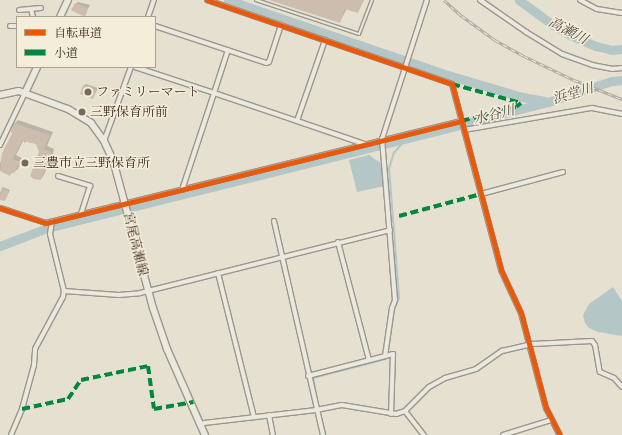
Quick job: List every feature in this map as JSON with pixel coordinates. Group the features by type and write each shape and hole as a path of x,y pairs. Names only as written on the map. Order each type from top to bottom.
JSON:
{"main road":[{"path":"60,16 68,0"},
{"path":"0,95 14,91 25,93 37,68"},
{"name":"宮尾高瀬線","path":"25,93 68,109 82,116 91,123 104,140 113,160 148,291 167,349 205,435"}],"street":[{"path":"148,16 154,0"},
{"path":"207,0 452,84 501,270 521,313 546,408 560,435"},
{"path":"385,356 392,308 395,300 382,141 427,0"},
{"path":"480,0 526,32 562,54 592,65 612,69 622,68"},
{"path":"580,0 597,9 622,13"},
{"path":"18,10 41,8"},
{"path":"31,9 32,16"},
{"path":"156,26 266,63 269,62 280,25"},
{"path":"10,26 16,26"},
{"path":"296,121 325,40"},
{"path":"182,190 228,50"},
{"path":"104,140 130,68"},
{"path":"138,68 365,144"},
{"path":"0,145 25,93"},
{"path":"464,129 592,108 622,114"},
{"path":"0,208 46,223 52,222 462,121"},
{"path":"481,194 563,172"},
{"path":"58,176 90,186 81,214"},
{"path":"11,435 22,409 34,365 35,349 63,297 64,291 50,234 52,222"},
{"path":"274,222 308,376 323,435"},
{"path":"64,291 119,295 148,291 390,230"},
{"path":"338,242 368,360"},
{"path":"218,273 254,417"},
{"path":"204,423 316,410 342,405 391,414 405,411 429,387 445,378 476,369 502,351 529,344 592,342 595,345 600,372 614,378 622,387"},
{"path":"308,376 393,354 391,414"},
{"path":"405,411 424,435"},
{"path":"269,415 273,435"},
{"path":"503,435 552,420"}],"lane":[{"path":"256,0 359,34 372,0"}],"shaded area":[{"path":"369,155 382,164 384,186 357,192 349,160"},
{"path":"613,287 622,301 622,336 598,332 589,328 585,323 583,315 589,304"}],"building":[{"path":"269,0 363,0 358,13 345,9 340,23"},
{"path":"75,3 88,8 85,16 71,10"},
{"name":"ファミリーマート","path":"83,85 96,90 93,99 80,94"},
{"path":"14,123 50,135 44,149 51,152 50,157 41,180 34,179 30,176 39,152 36,144 23,141 23,139 13,159 20,162 14,173 11,172 10,176 0,171 2,153 12,134 11,131"},
{"path":"1,188 9,191 5,201 0,200"}],"waterway":[{"name":"浜堂川","path":"228,0 441,73 522,97 545,101"},
{"name":"高瀬川","path":"519,0 553,25 572,36 596,46 612,50 622,49"},
{"name":"水谷川","path":"0,246 47,228 459,125 548,102 612,81 622,80"},
{"path":"388,352 394,310 399,298 389,169 394,153 407,138"},
{"path":"317,400 313,378 386,359"},
{"path":"320,412 326,435"}],"railway":[{"path":"444,0 462,16 495,40 574,80 622,99"}],"marked path":[{"path":"452,84 521,103 516,107 461,121"},
{"path":"399,216 481,194"},
{"path":"22,409 68,399 81,380 148,366 154,409 193,402"}],"cycle path":[{"path":"207,0 452,84 501,270 521,313 546,408 560,435"},
{"path":"0,208 46,223 461,121"}],"place":[{"name":"ファミリーマート","path":"88,92"},
{"name":"三野保育所前","path":"82,112"},
{"name":"三豊市立三野保育所","path":"25,163"}]}
